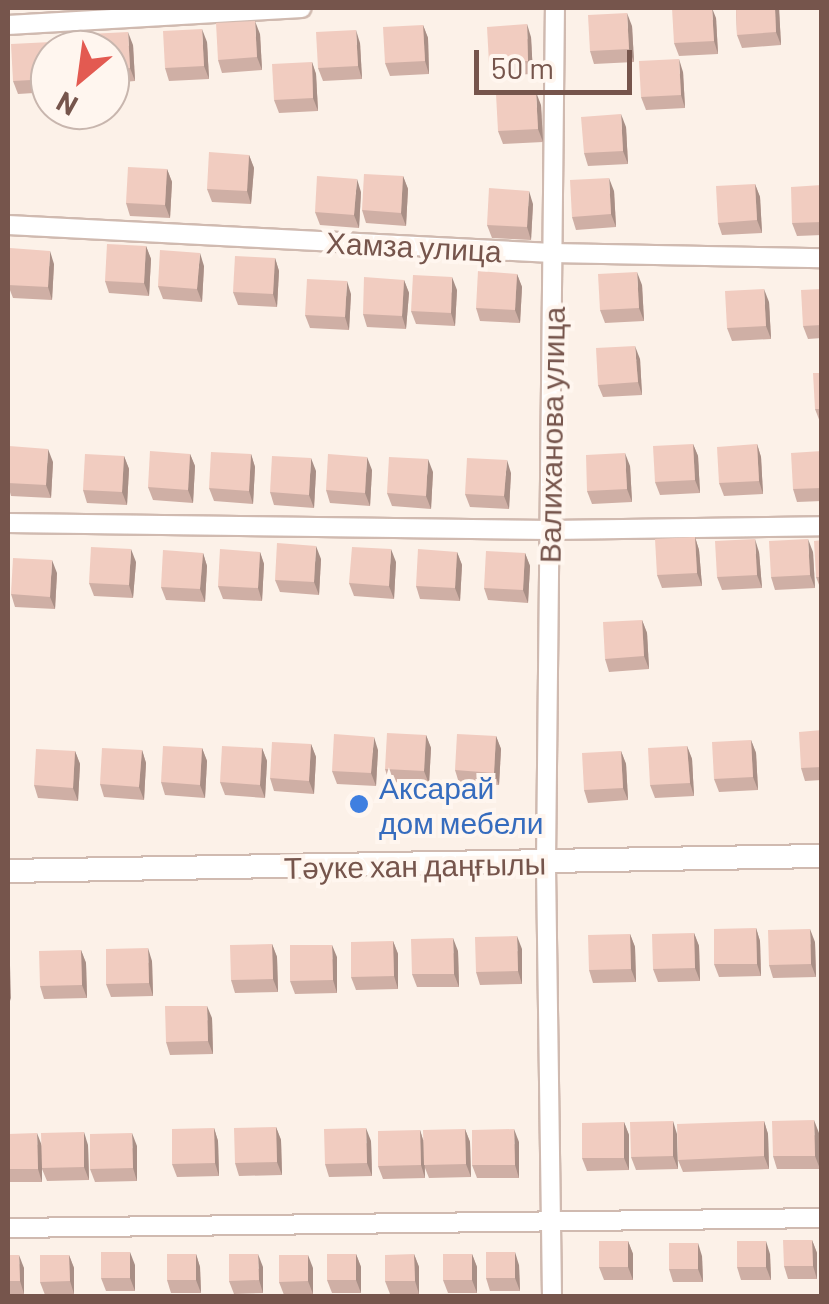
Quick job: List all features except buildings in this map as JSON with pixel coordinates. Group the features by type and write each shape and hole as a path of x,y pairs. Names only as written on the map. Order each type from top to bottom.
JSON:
{"street":[{"path":"8,25 302,8"},
{"name":"Валиханова улица","path":"552,1296 546,862 555,8"},
{"name":"Хамза улица","path":"8,224 552,253 822,258"},
{"path":"8,522 550,530 822,526"},
{"name":"Тәуке хан даңғылы","path":"8,871 822,856"},
{"path":"8,1228 822,1218"}],"place":[{"name":"Аксарай дом мебели","path":"359,804"}]}
